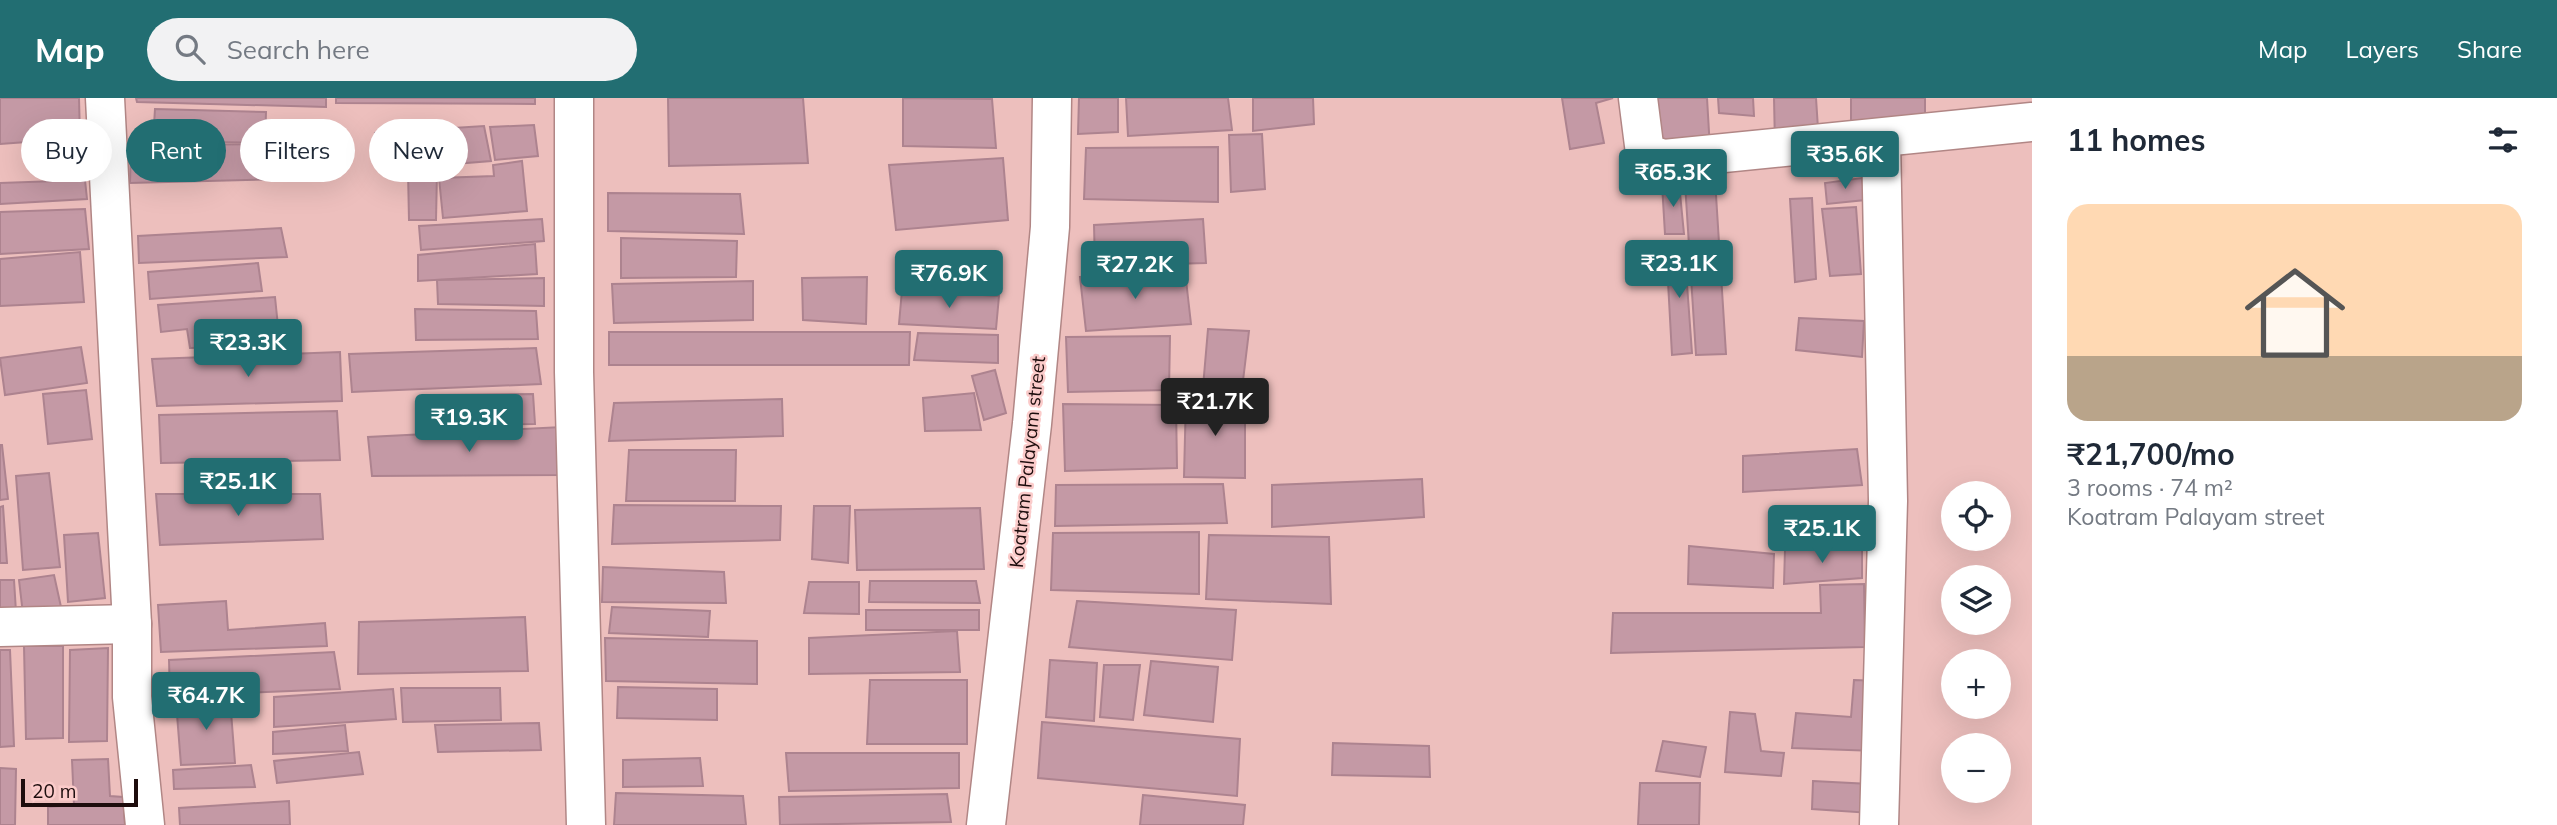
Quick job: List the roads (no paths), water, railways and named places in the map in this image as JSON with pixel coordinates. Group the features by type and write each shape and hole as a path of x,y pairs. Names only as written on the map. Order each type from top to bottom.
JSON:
{"street":[{"path":"106,98 132,624 132,697 145,825"},
{"path":"574,98 574,372 586,825"},
{"name":"Koatram Palayam street","path":"986,825 1035,398 1050,227 1052,98"},
{"path":"1638,98 1646,153 1664,159 2032,122"},
{"path":"1879,825 1888,500 1881,139"},
{"path":"0,627 132,624"}]}
